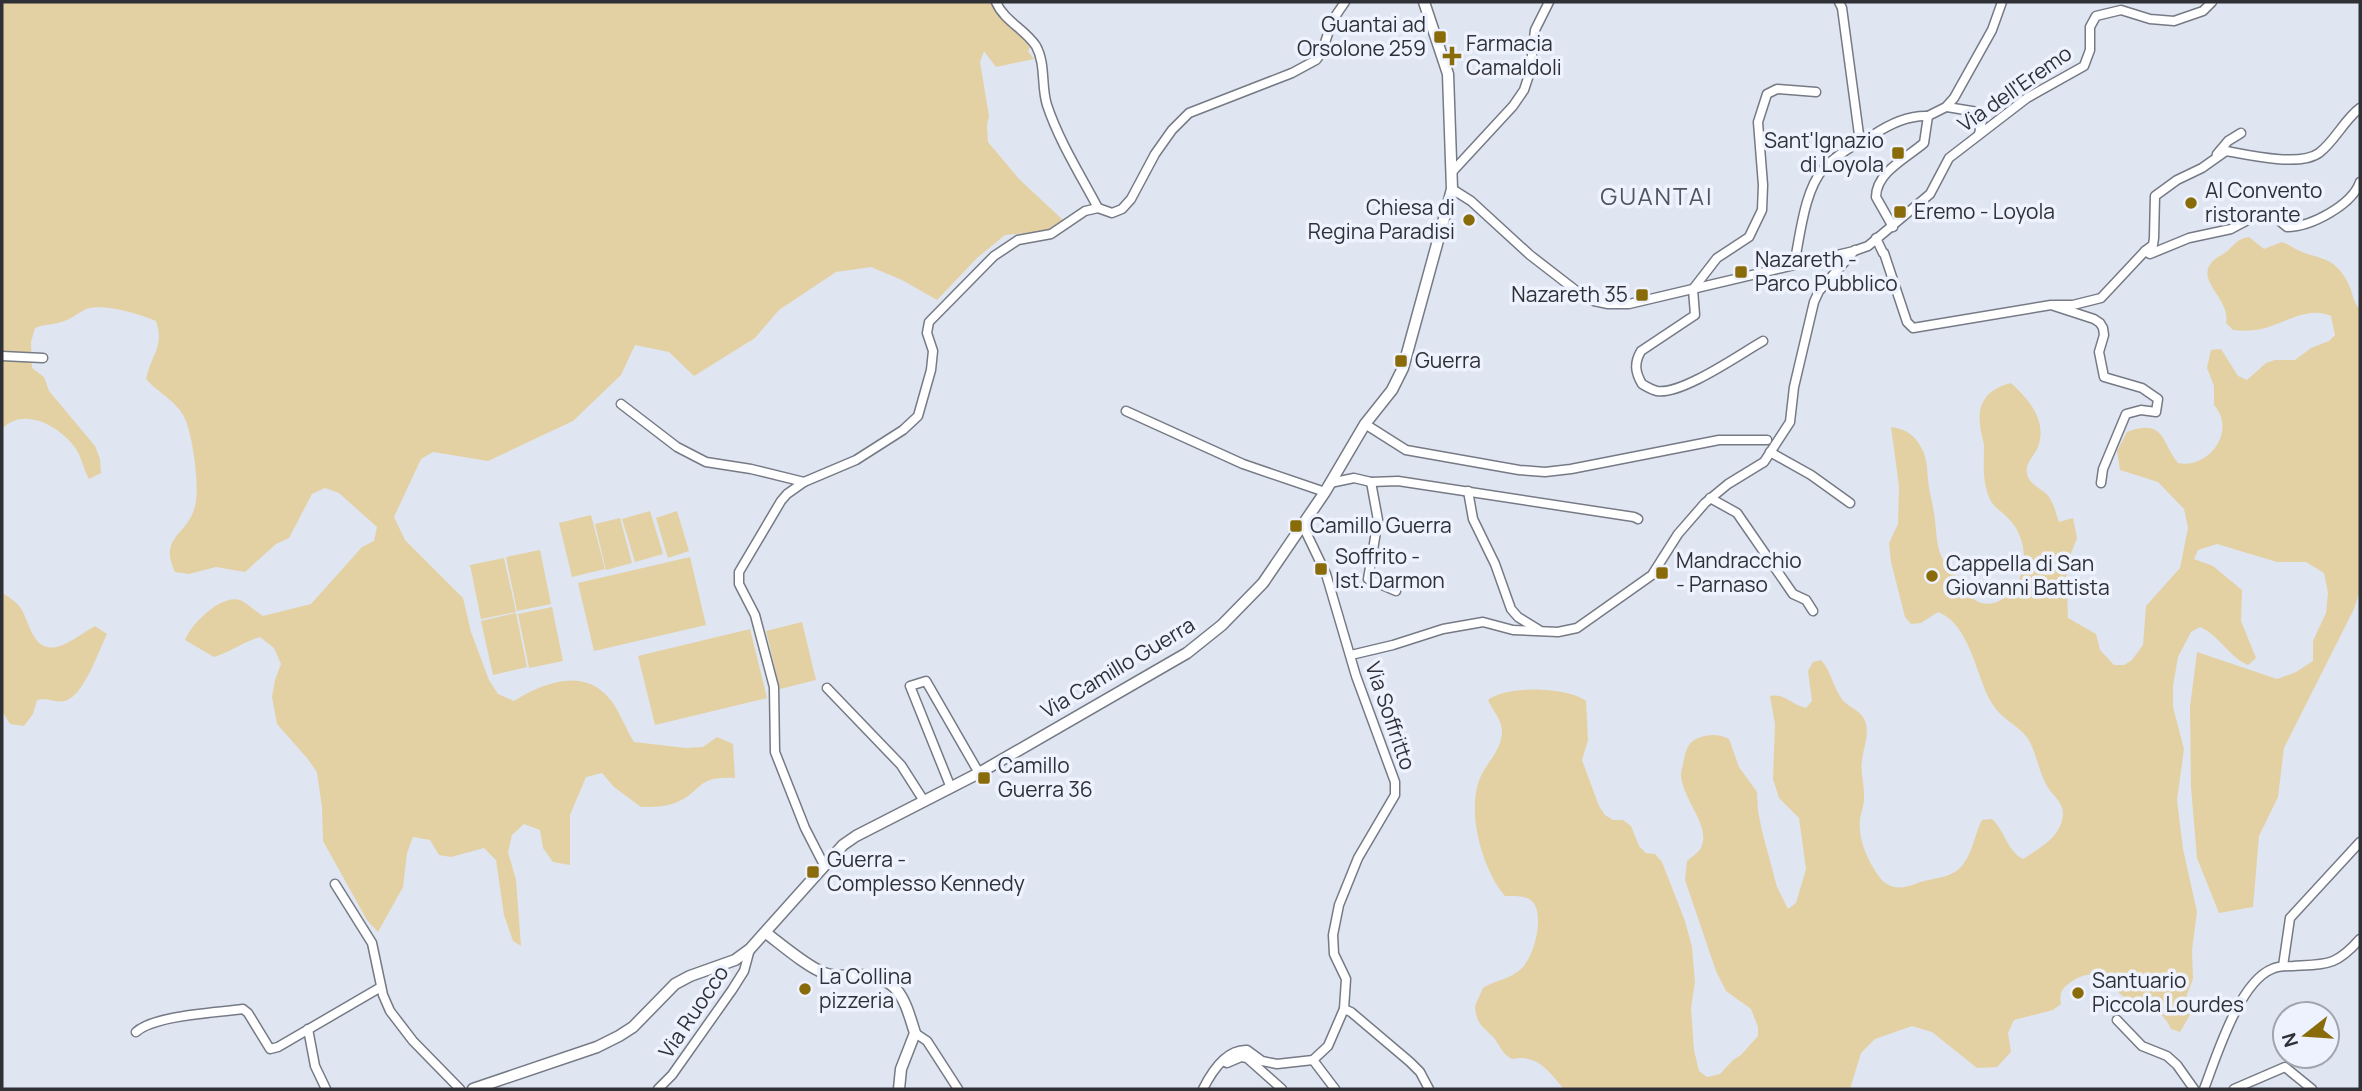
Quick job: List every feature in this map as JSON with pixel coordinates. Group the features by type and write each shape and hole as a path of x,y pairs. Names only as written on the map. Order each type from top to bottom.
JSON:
{"street":[{"path":"996,2 1001,12 1037,48 1045,102 1056,130 1098,208"},
{"path":"824,865 805,828 775,752 774,687 755,615 741,590 738,578 781,501 804,482 856,460 903,430 918,416 931,370 933,351 927,333 929,322 994,256 1018,240 1051,234 1075,216 1098,208 1112,212 1122,209 1131,199 1155,154 1172,130 1189,113 1292,74 1316,60 1322,52 1332,21 1345,2"},
{"name":"Via Camillo Guerra","path":"473,1089 619,1037 633,1027 676,984 690,976 736,960 750,949 843,845 979,773 1187,653 1222,625 1263,583 1325,492 1365,424 1392,390 1403,368 1452,188 1448,74 1424,2"},
{"path":"1452,172 1513,106 1524,90 1530,72 1535,30 1549,2"},
{"path":"1839,2 1844,19 1860,142"},
{"path":"1794,265 1809,197 1820,173 1845,151 1885,128 1916,117 1928,116 1947,107 1992,30 2002,2"},
{"name":"Via dell'Eremo","path":"1854,251 1868,246 1930,194 1949,158 2027,98 2084,66 2090,50 2090,27 2096,16 2121,10 2161,22 2174,21 2203,11 2212,2"},
{"path":"1763,341 1678,388 1657,391 1642,384 1635,370 1637,357 1651,343 1695,315 1693,289 1717,258 1749,237 1756,226 1762,210 1763,185 1758,122 1767,93 1777,89 1816,92"},
{"path":"1947,107 1978,112 1982,120 1979,134"},
{"path":"1876,238 1884,253 1907,322 1913,328 2101,298 2153,245 2155,196 2226,151 2292,160 2312,156 2322,150 2360,108"},
{"path":"1893,227 1878,203 1875,192 1893,167 1924,143 1928,116"},
{"path":"2213,159 2228,141 2241,133"},
{"path":"2145,251 2150,254 2189,238 2231,229 2261,213 2271,214 2287,227 2312,222 2325,217 2357,191 2360,182"},
{"path":"1452,188 1471,201 1530,255 1583,296 1594,301 1629,304 1854,251"},
{"path":"1351,655 1443,629 1483,622 1513,630 1558,632 1577,628 1652,575 1678,534 1710,498 1764,462 1790,422 1794,387 1814,302 1824,284 1854,251"},
{"path":"2051,305 2100,323 2104,335 2099,352 2104,377 2142,388 2158,399 2157,412 2141,410 2126,414 2103,469 2101,483"},
{"path":"2,356 43,358"},
{"path":"621,404 677,447 706,461 804,482"},
{"path":"1126,411 1244,464 1325,492"},
{"path":"1365,424 1406,450 1545,472 1584,467 1719,440 1767,440"},
{"path":"1770,452 1811,475 1850,503"},
{"path":"1330,483 1354,478 1371,482 1398,481 1546,502 1638,519"},
{"path":"1371,482 1378,520 1368,579 1396,591"},
{"path":"1468,491 1473,519 1495,564 1511,609 1518,617 1543,631"},
{"path":"1710,498 1737,513 1793,594 1806,600 1813,611"},
{"name":"Via Soffritto","path":"1303,526 1326,574 1359,685 1395,782 1395,795 1358,858 1339,905 1333,944 1334,954 1346,979 1345,1009 1328,1046 1313,1060"},
{"path":"951,788 910,686 926,681 979,773"},
{"path":"827,688 901,765 924,801"},
{"path":"2283,966 2290,918 2360,842"},
{"path":"335,884 372,943 381,987 390,1011 460,1089"},
{"path":"766,933 821,972 838,976 872,975 884,979 901,994 915,1033 927,1041 958,1089"},
{"path":"2204,1089 2231,1019 2240,1003 2267,972 2283,966 2334,962 2360,939"},
{"name":"Via Ruocco","path":"658,1089 672,1076 732,990 744,971 750,949"},
{"path":"136,1032 144,1025 158,1021 243,1009 270,1049 381,987"},
{"path":"1345,1009 1410,1062 1420,1072 1429,1089"},
{"path":"2118,1020 2142,1046 2167,1056 2177,1065 2194,1089"},
{"path":"308,1029 315,1066 326,1089"},
{"path":"899,1089 901,1069 915,1033"},
{"path":"1203,1089 1223,1060 1242,1049 1269,1063 1313,1060 1335,1089"},
{"path":"1223,1060 1227,1063 1241,1057 1247,1058 1282,1089"},
{"path":"2234,1089 2285,1066 2312,1089"}],"shaded area":[{"path":"2,2 992,2 1000,15 1030,47 1028,51 1034,59 996,67 984,51 980,62 989,116 988,142 1020,180 1063,220 1046,231 1005,235 977,258 937,300 902,280 871,267 836,272 779,310 755,338 694,376 669,352 635,345 621,375 573,421 488,461 433,452 421,459 394,517 405,540 463,598 471,632 489,680 498,694 514,701 550,684 563,681 587,683 599,688 609,698 634,742 686,748 703,747 717,737 733,744 735,778 706,781 684,798 671,804 641,807 614,787 602,773 586,777 570,815 570,865 553,862 543,848 540,830 524,824 512,835 508,852 516,880 521,946 513,941 504,915 496,860 484,848 451,857 439,855 430,840 413,837 407,853 403,887 378,932 367,920 323,841 317,772 277,724 272,697 281,664 274,648 260,637 214,657 185,640 200,619 224,601 240,600 263,616 311,604 362,547 374,541 377,527 339,493 325,488 312,494 289,538 276,544 245,572 216,567 189,574 175,572 170,551 172,543 187,524 195,506 193,451 183,414 146,379 158,344 156,321 131,313 101,307 86,309 64,321 35,328 31,342 32,368 44,377 49,391 95,446 101,473 89,479 78,452 51,426 31,419 21,419 2,429"},
{"path":"2249,237 2264,249 2282,242 2333,264 2347,281 2360,310 2360,590 2354,609 2284,748 2278,797 2259,836 2253,907 2219,913 2197,858 2191,787 2190,707 2197,652 2277,679 2296,672 2313,661 2313,641 2326,613 2328,593 2324,573 2306,562 2277,562 2217,544 2198,550 2194,559 2213,566 2242,590 2241,621 2256,658 2248,665 2200,627 2191,632 2178,657 2173,707 2184,749 2177,800 2183,849 2197,912 2192,950 2193,979 2186,997 2190,1015 2180,1032 2171,1029 2158,1012 2132,1002 2105,980 2090,975 2081,976 2065,986 2061,994 2061,1004 2053,1010 2014,1020 2008,1033 2011,1052 1997,1067 1977,1068 1932,1032 1912,1026 1875,1039 1861,1053 1850,1089 1564,1089 1542,1065 1529,1059 1512,1059 1506,1055 1483,1028 1475,1006 1483,988 1513,975 1526,963 1536,938 1538,920 1535,905 1530,899 1505,896 1497,885 1483,856 1476,823 1476,791 1480,778 1499,746 1502,734 1499,720 1488,700 1497,695 1522,690 1552,691 1577,696 1586,701 1588,740 1582,760 1599,806 1605,815 1613,820 1623,820 1631,826 1639,846 1646,853 1655,854 1662,862 1685,921 1692,947 1695,982 1691,1008 1694,1050 1699,1071 1707,1077 1720,1074 1741,1055 1758,1036 1758,1027 1751,1009 1726,991 1716,971 1685,880 1687,861 1699,850 1703,841 1701,825 1685,792 1681,775 1687,749 1695,740 1714,735 1729,739 1739,767 1757,792 1762,831 1777,887 1788,909 1796,903 1806,869 1799,818 1779,798 1773,779 1775,724 1770,696 1780,696 1806,708 1812,701 1808,671 1813,662 1821,660 1841,698 1862,715 1866,724 1862,766 1864,804 1860,834 1870,862 1885,883 1904,887 1947,876 1958,870 1967,858 1982,820 1992,819 2013,851 2023,859 2055,835 2062,821 2061,805 2044,780 2026,736 1991,702 1958,627 1938,612 1921,623 1911,624 1905,617 1889,543 1898,524 1899,486 1891,427 1910,434 1923,451 1938,545 1944,561 1971,597 1981,603 1994,603 2011,592 2018,583 2024,560 2015,526 1993,503 1987,491 1980,416 1983,402 1991,392 2011,383 2017,389 2034,410 2040,426 2038,448 2028,465 2027,474 2033,484 2049,497 2059,522 2073,518 2077,538 2066,566 2068,618 2096,634 2100,650 2114,665 2124,665 2132,660 2143,645 2146,606 2180,568 2188,528 2184,509 2158,482 2120,470 2117,451 2127,432 2139,428 2155,430 2178,463 2200,460 2216,446 2222,426 2214,405 2214,386 2207,368 2211,350 2221,349 2238,376 2247,380 2266,363 2295,360 2335,335 2331,316 2322,313 2296,316 2270,327 2254,330 2233,330 2226,323 2224,306 2210,283 2208,269 2215,259 2238,241"},
{"path":"650,511 663,554 635,562 622,519"},
{"path":"677,511 689,551 668,558 656,518"},
{"path":"591,515 605,569 572,577 559,523"},
{"path":"620,518 632,563 606,570 595,524"},
{"path":"540,550 551,604 517,611 506,557"},
{"path":"690,557 706,625 594,651 578,583"},
{"path":"504,558 516,612 481,619 470,565"},
{"path":"2,593 20,607 33,635 43,646 60,646 95,626 107,634 85,682 78,691 65,701 37,700 33,714 24,726 10,724 2,711"},
{"path":"552,607 563,661 529,668 518,614"},
{"path":"516,613 527,667 493,675 481,621"},
{"path":"802,622 816,680 780,689 766,631"},
{"path":"750,629 767,698 655,725 638,656"}],"place":[{"name":"Guantai ad Orsolone 259","path":"1440,37"},
{"name":"Farmacia Camaldoli","path":"1452,56"},
{"name":"Sant'Ignazio di Loyola","path":"1898,153"},
{"name":"Al Convento ristorante","path":"2191,203"},
{"name":"Eremo - Loyola","path":"1900,212"},
{"name":"Chiesa di Regina Paradisi","path":"1469,220"},
{"name":"Nazareth - Parco Pubblico","path":"1741,272"},
{"name":"Nazareth 35","path":"1642,295"},
{"name":"Guerra","path":"1401,361"},
{"name":"Camillo Guerra","path":"1296,526"},
{"name":"Soffrito - Ist. Darmon","path":"1321,569"},
{"name":"Mandracchio - Parnaso","path":"1662,573"},
{"name":"Cappella di San Giovanni Battista","path":"1932,576"},
{"name":"Camillo Guerra 36","path":"984,778"},
{"name":"Guerra - Complesso Kennedy","path":"813,872"},
{"name":"La Collina pizzeria","path":"805,989"},
{"name":"Santuario Piccola Lourdes","path":"2078,993"}],"district":[{"name":"GUANTAI","path":"1657,197"}]}
